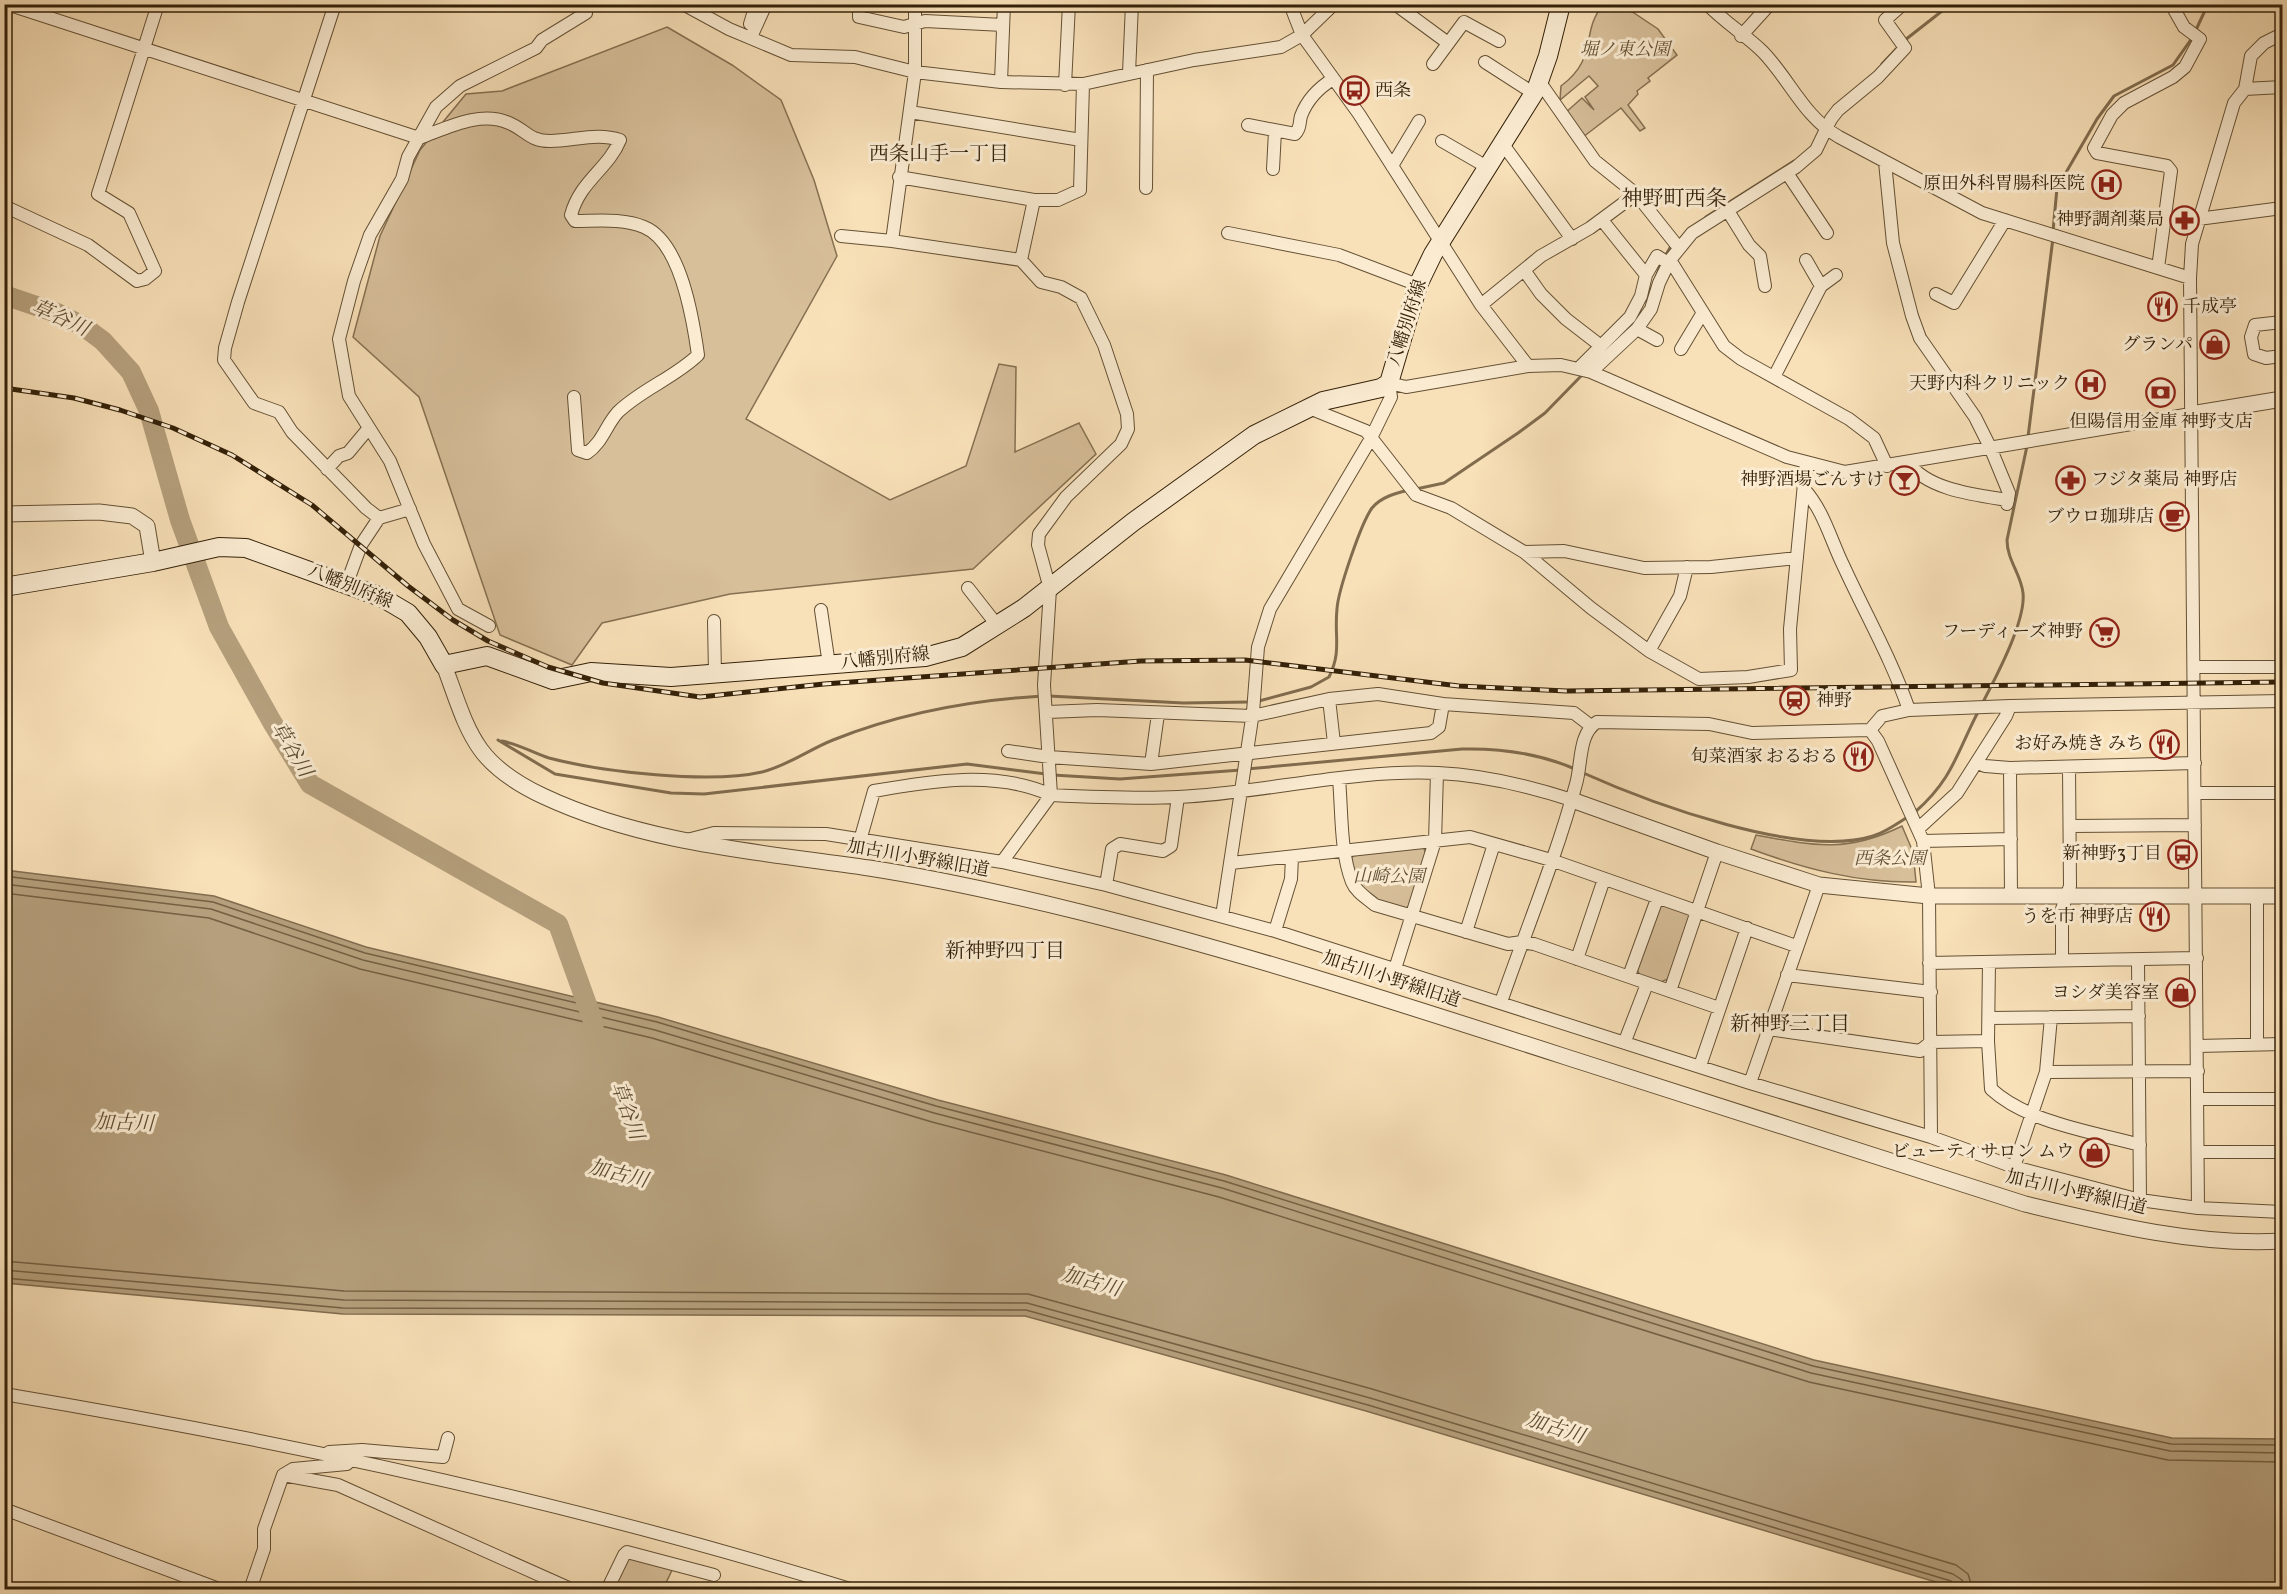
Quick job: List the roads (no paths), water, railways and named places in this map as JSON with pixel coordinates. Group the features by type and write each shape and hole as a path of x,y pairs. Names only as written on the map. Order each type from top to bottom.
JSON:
{"main road":[{"name":"八幡別府線","path":"4,587 153,562 219,547 246,548 381,597 408,613 428,637 444,665 487,656 553,680 591,672 644,677 829,665 925,657 962,647 1050,589 1133,522 1254,435 1323,401 1381,388 1389,383 1418,285 1440,244 1536,87 1561,4"}],"street":[{"path":"7,4 143,51 419,138 467,120 489,118 509,123 531,138 550,141 607,135 620,140 615,152 575,198 571,215 575,221 615,221 641,225 651,230 666,244 683,282 698,355 681,371 652,387 617,414 595,448 587,453 578,450 574,397"},
{"path":"4,206 88,245 137,281 145,279 155,271 129,213 98,194 158,4"},
{"path":"335,4 238,302 225,348 224,360 254,403 279,412 292,432 378,518"},
{"path":"489,626 458,609 424,544 390,461 349,396 339,339 354,281 370,235 402,179 408,157 436,107 460,86 536,48 543,40 586,13 585,4"},
{"path":"683,4 752,34 791,55 855,57 915,72 1001,82 1065,85 1083,84 1129,73 1281,47 1302,35 1334,4"},
{"path":"752,34 748,29 756,4"},
{"path":"752,34 766,4"},
{"path":"859,4 859,17 904,27 925,21 1003,25"},
{"path":"892,241 915,72 915,4"},
{"path":"1001,82 1004,4"},
{"path":"1065,85 1069,4"},
{"path":"1129,73 1132,4"},
{"path":"1290,4 1302,35 1392,166 1481,306 1528,366"},
{"path":"1395,4 1448,43"},
{"path":"1707,4 1741,36 1762,51 1809,112 1827,130 1983,213 2190,278"},
{"path":"1741,36 1770,4"},
{"path":"1591,372 1637,329 1652,309 1675,243 1787,173 1816,150 1838,110 1878,78 1905,48 1885,20 1903,4"},
{"path":"2158,268 2171,171 2167,166 2097,153 2094,148 2112,115 2124,103 2173,77 2186,67 2200,39 2184,27 2171,4"},
{"path":"1433,64 1464,22 1498,41"},
{"path":"2198,1208 2190,278 2192,244 2234,104 2245,89 2251,56 2264,43 2283,34"},
{"path":"1485,62 1536,87 1595,161 1636,194 1675,243"},
{"path":"1146,188 1148,70"},
{"path":"1248,125 1295,134 1298,132 1302,116 1319,88 1333,79"},
{"path":"899,177 1034,200 1059,200 1080,190 1083,84"},
{"path":"2245,89 2283,87"},
{"path":"910,112 1081,140"},
{"path":"1392,166 1419,121"},
{"path":"1273,170 1275,131"},
{"path":"1442,141 1487,167"},
{"path":"1502,143 1572,238"},
{"path":"1885,162 1893,243 1912,316 1920,338 1975,417 1990,447 2008,493 2007,502 1926,480 1914,471 1908,462"},
{"path":"1787,173 1812,223 1827,233"},
{"path":"1481,306 1541,256 1602,220 1636,194"},
{"path":"1021,260 1034,200"},
{"path":"2199,219 2283,208"},
{"path":"1728,211 1749,245 1760,256 1765,286"},
{"path":"1602,220 1646,275"},
{"path":"1936,294 1954,303 2005,220"},
{"path":"1228,233 1339,255 1418,285"},
{"path":"841,236 1021,260 1041,282 1061,287 1081,298 1104,345 1128,414 1128,429 1120,444 1066,498 1039,534 1038,545 1050,589 1044,686 1048,712 1051,791 1002,862"},
{"path":"1578,369 1634,311 1646,275 1657,256 1669,261 1724,346 1741,359 1849,418 1874,438 1887,466"},
{"path":"1806,260 1821,286"},
{"path":"1524,270 1558,312 1601,346"},
{"path":"1774,377 1821,286 1836,274"},
{"path":"1681,349 1702,314"},
{"path":"2283,322 2255,325 2251,337 2254,354 2266,358 2283,356"},
{"path":"1637,329 1657,340"},
{"path":"1222,916 1247,753 1258,647 1270,609 1370,440 1391,397 1389,383 1406,387 1528,366 1561,365 1591,372 1769,450 1806,463 1845,472 2283,399"},
{"path":"1309,408 1366,431 1370,440 1416,495 1451,508 1524,552 1591,608 1649,651 1699,679 1748,677 1791,670 1790,630 1806,463"},
{"path":"327,469 339,456 348,453 368,429"},
{"path":"1804,489 1824,520 1859,600 1895,669 1910,710"},
{"path":"347,583 361,545 378,518 410,509"},
{"path":"4,514 99,512 132,516 147,526 153,562"},
{"path":"1524,552 1564,551 1631,567 1687,567 1797,558"},
{"path":"1649,651 1680,596 1687,567"},
{"path":"968,588 997,625"},
{"path":"821,610 829,665"},
{"path":"714,621 715,674"},
{"name":"加古川小野線旧道","path":"444,665 466,725 487,761 509,778 543,796 583,813 637,830 749,853 927,878 1073,910 1323,978 2025,1204 2099,1222 2241,1244 2283,1241"},
{"path":"2194,667 2283,667"},
{"path":"1048,712 1097,710 1158,714 1252,714 1329,699 1378,694 1443,704 1574,713 1590,726"},
{"path":"1329,699 1334,743"},
{"path":"1502,1002 1572,800 1584,736 1590,726 1597,722 1708,724 1752,733 1870,730 1882,717 1910,710 1993,706 2283,701"},
{"path":"1008,751 1049,757 1151,764 1431,734 1439,727 1443,704"},
{"path":"1919,828 1957,793 1978,763 2010,706"},
{"path":"1151,764 1158,714"},
{"path":"1870,730 1878,741 1923,841 1929,896 1931,1137"},
{"path":"1978,763 1985,766 2010,768 2195,764"},
{"path":"2062,960 2062,909 2070,886 2070,767"},
{"path":"2010,768 2011,897"},
{"path":"861,837 874,790 933,781 1003,782 1051,791 1178,797 1339,779 1437,773 1517,785 1572,800 1717,852 1819,885 1929,896 2283,896"},
{"path":"1395,969 1435,841 1437,773"},
{"path":"1339,779 1346,851 1352,883 1360,894 1375,905 1508,944 1522,942 1577,958 1719,1008"},
{"path":"2195,793 2283,793"},
{"path":"1106,885 1112,849 1120,844 1163,851 1171,846 1178,797"},
{"path":"2071,826 2195,825"},
{"path":"687,841 714,833 825,834 861,837 1002,862 1106,885 1275,931 1625,1041 1750,1083 1931,1137 2014,1167 2140,1200 2198,1208 2283,1212"},
{"path":"1231,863 1470,837 1551,860 1796,946"},
{"path":"1923,841 2011,839"},
{"path":"1466,932 1494,844"},
{"path":"1670,991 1699,911 1717,852"},
{"path":"1275,931 1291,879 1292,857"},
{"path":"1577,958 1604,879"},
{"path":"1750,1083 1819,885"},
{"path":"2257,896 2257,1045"},
{"path":"1629,976 1657,899"},
{"path":"1700,1066 1747,928"},
{"path":"1929,963 2138,961 2197,958"},
{"path":"2138,961 2140,1200"},
{"path":"1989,962 1988,1041 1991,1089 2006,1104 2031,1114 2140,1145"},
{"path":"1787,975 1931,993"},
{"path":"1625,1041 1647,984"},
{"path":"1990,1018 2139,1016"},
{"path":"2014,1167 2046,1072 2051,1017"},
{"path":"1768,1029 1920,1051 1931,1042 1988,1041"},
{"path":"2198,1046 2283,1044"},
{"path":"2046,1072 2198,1071"},
{"path":"2198,1098 2283,1099"},
{"path":"2198,1152 2283,1152"},
{"path":"4,1395 316,1453 500,1493 779,1566 853,1590"},
{"path":"316,1453 362,1450 443,1457 448,1438"},
{"path":"250,1590 264,1549 264,1529 283,1475 293,1468 342,1465 354,1462"},
{"path":"283,1475 338,1485 573,1590"},
{"path":"4,1509 222,1590"},
{"path":"607,1590 627,1552 714,1575"}],"water":[{"name":"加古川","path":"5,870 214,896 366,947 658,1017 938,1100 1226,1175 1814,1360 2172,1438 2282,1439 2282,1589 1959,1589 1366,1411 1025,1316 343,1314 5,1283"}],"waterway":[{"path":"1905,40 1951,4"},
{"path":"2195,32 2208,4"},
{"path":"2053,231 2057,188 2097,119 2114,96 2173,65 2192,38"},
{"path":"1882,64 1900,45"},
{"path":"1706,217 1794,161"},
{"path":"2028,437 2053,238"},
{"path":"1664,258 1671,246"},
{"path":"1649,297 1661,264"},
{"name":"草谷川","path":"4,295 57,313 83,326 103,341 131,372 149,411 180,520 219,627 310,784 558,924 594,1024"},
{"path":"1416,489 1444,483 1518,433 1545,413 1583,374"},
{"path":"1982,704 2009,649 2023,605 2022,586 2009,554 2007,540 2027,446"},
{"path":"1259,701 1311,687 1329,677 1336,651 1338,600 1356,542 1367,516 1380,501 1409,490"},
{"path":"502,741 549,758 597,768 686,777 740,775 771,769 833,740 883,723 963,705 1043,696"},
{"path":"1049,696 1183,703 1249,702"},
{"path":"1915,812 1928,800 1946,776 1979,710"},
{"path":"498,740 555,774 671,793 704,794 967,764 1046,774"},
{"path":"1247,769 1462,749 1534,755 1575,769"},
{"path":"1053,775 1120,779 1241,770"},
{"path":"1581,772 1684,812 1767,834 1806,840 1842,841 1873,836 1909,816"}],"railway":[{"path":"4,388 74,398 120,410 173,428 232,455 312,505 408,586 453,620 488,641 548,667 603,683 700,697 824,684 1141,661 1245,660 1459,686 1566,691 2282,682"}],"place":[{"name":"西条","path":"1354,91"},
{"name":"原田外科胃腸科医院","path":"2106,184"},
{"name":"神野調剤薬局","path":"2185,220"},
{"name":"千成亭","path":"2162,307"},
{"name":"グランパ","path":"2214,345"},
{"name":"天野内科クリニック","path":"2091,384"},
{"name":"但陽信用金庫 神野支店","path":"2161,393"},
{"name":"神野酒場ごんすけ","path":"1905,480"},
{"name":"フジタ薬局 神野店","path":"2070,480"},
{"name":"ブウロ珈琲店","path":"2175,517"},
{"name":"フーディーズ神野","path":"2104,632"},
{"name":"神野","path":"1795,701"},
{"name":"お好み焼き みち","path":"2165,744"},
{"name":"旬菜酒家 おるおる","path":"1859,757"},
{"name":"新神野3丁目","path":"2183,854"},
{"name":"うを市 神野店","path":"2154,917"},
{"name":"ヨシダ美容室","path":"2180,993"},
{"name":"ビューティサロン ムウ","path":"2095,1152"}],"district":[{"name":"西条山手一丁目","path":"939,155"},
{"name":"神野町西条","path":"1674,199"},
{"name":"新神野四丁目","path":"1005,952"},
{"name":"新神野三丁目","path":"1790,1025"}],"park label":[{"name":"堀ノ東公園","path":"1625,50"},
{"name":"西条公園","path":"1890,859"},
{"name":"山崎公園","path":"1389,877"}]}
